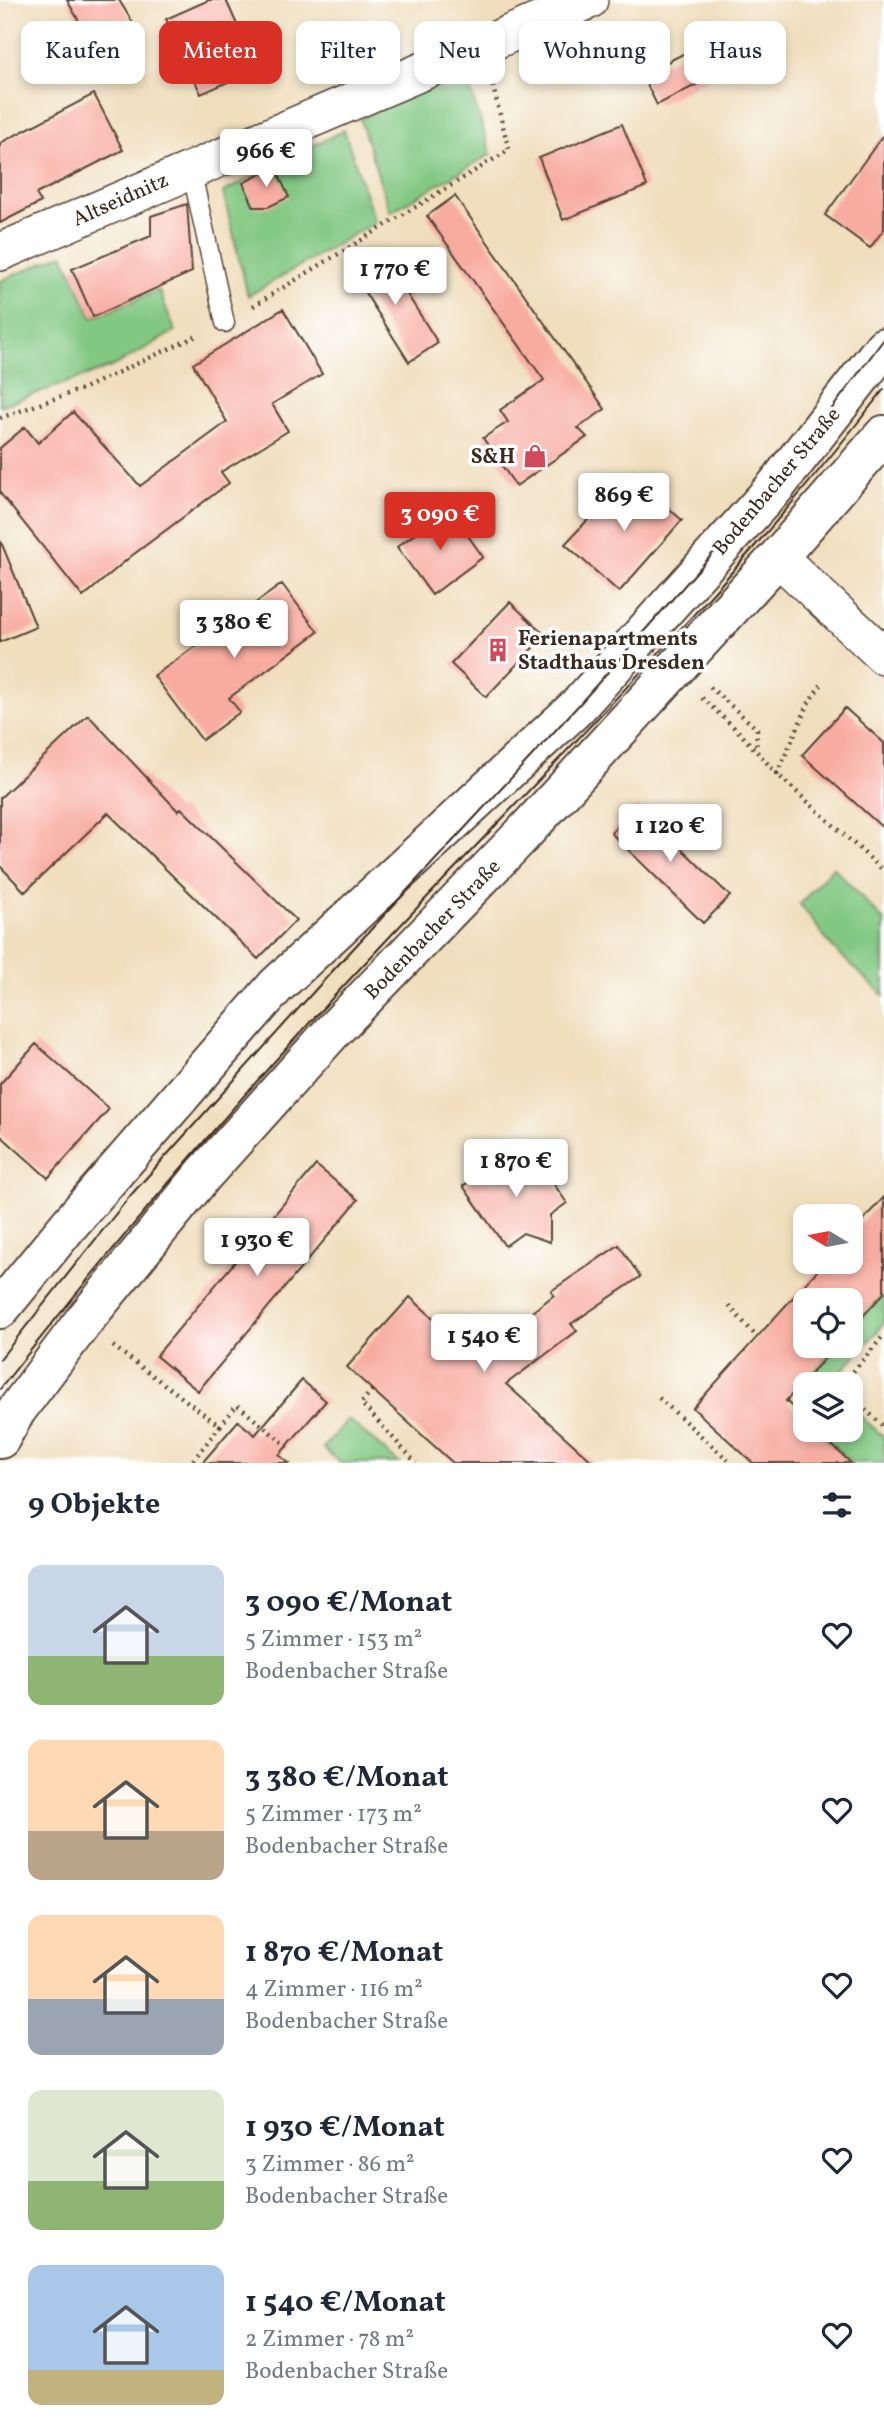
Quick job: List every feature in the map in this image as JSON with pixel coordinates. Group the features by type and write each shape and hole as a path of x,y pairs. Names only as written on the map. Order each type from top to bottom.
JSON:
{"street":[{"name":"Altseidnitz","path":"505,35 589,0"},
{"name":"Altseidnitz","path":"0,252 414,73"},
{"name":"Bodenbacher Straße","path":"0,1309 67,1227 276,986 577,707 776,486 884,348"},
{"name":"Bodenbacher Straße","path":"0,1439 16,1411 82,1323 204,1174 312,1054 522,835 779,557 884,435"},
{"path":"779,557 884,656"}],"lane":[{"path":"191,169 225,323"}],"path":[{"path":"0,418 82,389 225,323 509,150 492,84"},
{"path":"707,684 757,729 756,750"},
{"path":"777,774 810,700 821,685"},
{"path":"696,692 777,774 884,871"},
{"path":"729,1306 757,1337"},
{"path":"82,1323 220,1426"},
{"path":"853,1372 884,1335"},
{"path":"372,1390 361,1402 414,1462"},
{"path":"659,1398 731,1463"},
{"path":"191,1463 237,1405 292,1450"},
{"path":"863,1407 884,1427"}],"green space":[{"path":"434,84 468,84 491,154 390,212 360,119"},
{"path":"344,130 375,222 248,296 223,192"},
{"path":"63,254 92,318 159,290 175,331 114,366 0,406 0,281"},
{"path":"833,867 884,921 884,996 833,948 800,904"},
{"path":"884,1293 884,1324 863,1347 863,1317"},
{"path":"825,1358 853,1358 841,1372 814,1371"},
{"path":"348,1419 399,1463 340,1463 323,1448"},
{"path":"863,1419 884,1437 884,1463 852,1463 829,1442 863,1442"}],"building":[{"path":"67,0 119,0 132,21 79,21"},
{"path":"209,0 226,0 235,21 167,21 166,19"},
{"path":"684,53 684,84 698,84 657,105 646,84 670,84 670,61"},
{"path":"196,84 223,84 201,94"},
{"path":"94,94 123,150 36,194 41,202 0,223 0,143"},
{"path":"622,124 647,186 563,220 539,158"},
{"path":"884,134 884,229 870,248 825,215"},
{"path":"275,167 289,197 268,207 254,207 243,183"},
{"path":"455,196 605,409 578,428 587,437 516,486 483,438 508,422 500,410 544,380 427,216"},
{"path":"187,204 192,272 93,317 72,269 151,236 151,216"},
{"path":"381,253 438,343 409,362 352,272"},
{"path":"283,309 322,374 272,404 288,431 221,472 229,483 130,557 83,597 0,493 0,448 25,427 38,443 73,412 140,486 227,422 193,364"},
{"path":"630,475 682,520 619,592 565,544"},
{"path":"449,509 483,557 432,595 397,547"},
{"path":"0,543 36,627 0,642"},
{"path":"282,584 318,632 229,698 240,712 202,740 154,676"},
{"name":"Ferienapartments Stadthaus Dresden","path":"510,602 545,635 486,697 451,664"},
{"path":"845,708 884,743 884,829 802,755"},
{"path":"88,715 178,811 181,808 296,920 258,959 108,813 25,892 0,866 0,798"},
{"path":"638,806 730,896 703,923 611,833"},
{"path":"36,1044 109,1109 48,1178 0,1135 0,1084"},
{"path":"520,1148 536,1174 546,1173 567,1203 550,1215 550,1242 523,1233 505,1246 463,1186"},
{"path":"316,1165 358,1200 198,1391 156,1356"},
{"path":"884,1197 884,1293 863,1316 863,1288 801,1288 814,1274 863,1274 863,1220"},
{"path":"619,1245 640,1277 571,1324 577,1331 506,1384 594,1463 453,1463 347,1367 410,1297 475,1356 554,1295 551,1291"},
{"path":"793,1297 793,1358 825,1358 812,1372 793,1372 793,1393 786,1401 793,1408 793,1442 829,1442 851,1463 753,1463 693,1408"},
{"path":"302,1380 326,1401 279,1455 289,1463 202,1463 238,1421 255,1435"}],"tram line":[{"path":"0,1359 130,1196 326,978 577,707 783,474 884,339"},
{"path":"0,1389 186,1162 376,951 674,636 816,474 884,389"}],"place":[{"name":"S&H","path":"535,456"},
{"name":"Ferienapartments Stadthaus Dresden","path":"498,650"}]}
